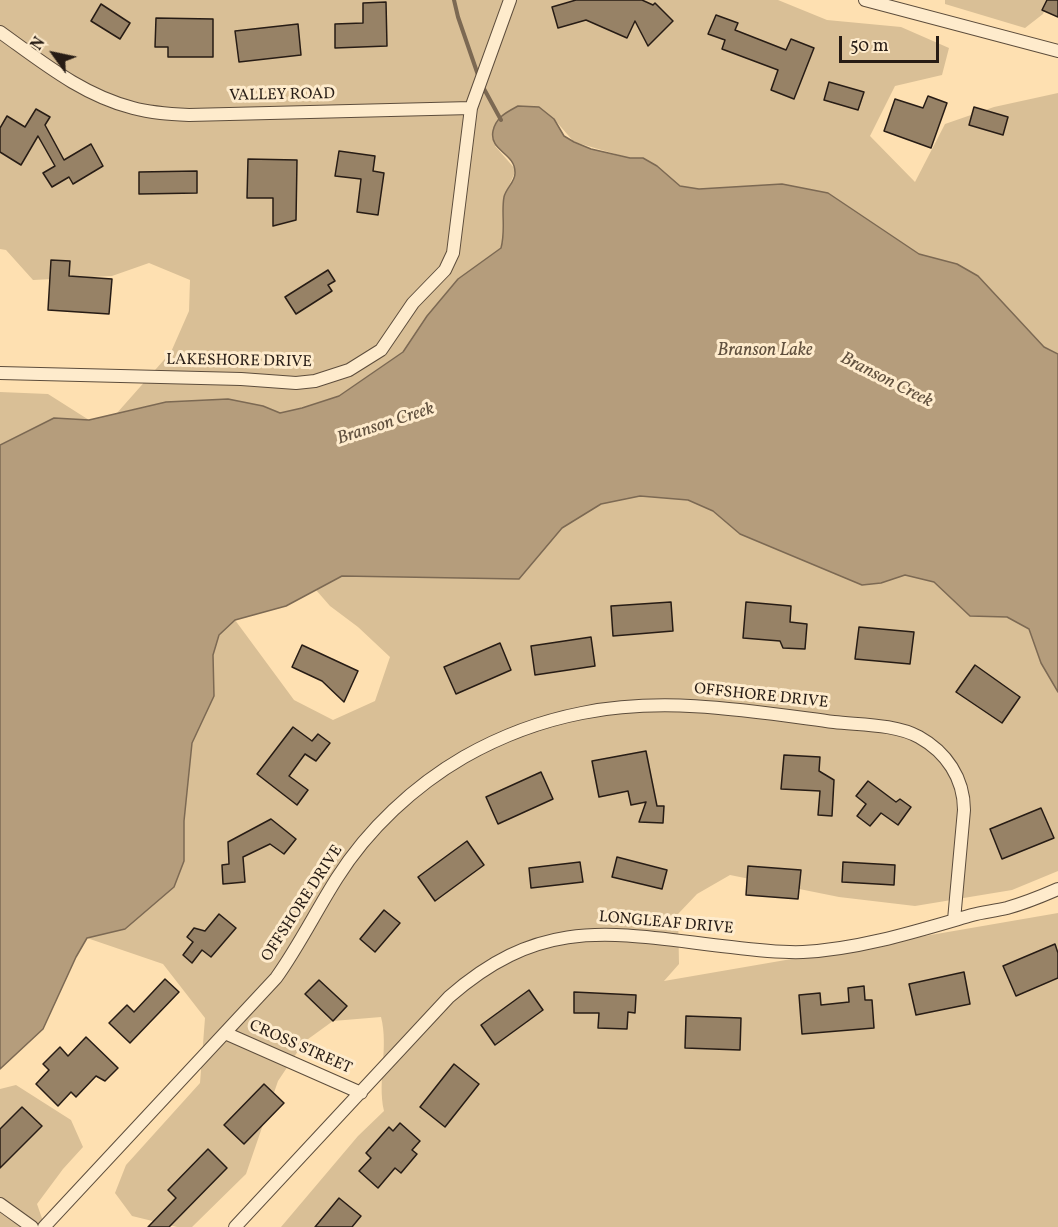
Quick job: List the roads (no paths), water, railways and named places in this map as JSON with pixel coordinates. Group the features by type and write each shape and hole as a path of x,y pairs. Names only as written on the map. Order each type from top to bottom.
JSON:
{"street":[{"path":"471,108 510,0"},
{"path":"865,0 1058,51"},
{"name":"VALLEY ROAD","path":"0,32 82,89 125,106 161,113 189,115 471,108"},
{"name":"LAKESHORE DRIVE","path":"0,373 241,379 296,383 332,376 365,361 381,351 413,303 433,284 450,262 455,242 471,108"},
{"name":"OFFSHORE DRIVE","path":"44,1227 276,978 292,956 354,854 398,807 440,772 496,740 548,721 584,712 657,705 693,706 891,729 918,737 933,746 946,759 963,792 964,810 954,920"},
{"name":"LONGLEAF DRIVE","path":"236,1227 449,997 470,978 517,951 570,936 607,933 776,952 830,949 885,939 1022,903 1058,888"},
{"name":"CROSS STREET","path":"225,1033 361,1093"},
{"path":"0,1204 32,1227"}],"water":[{"name":"Branson Lake","path":"518,106 539,107 554,119 564,136 574,142 591,149 630,158 643,158 657,166 680,186 699,189 782,184 828,193 919,254 957,264 978,276 1044,347 1058,354 1058,692 1041,663 1029,629 1007,617 970,616 934,582 905,575 881,583 862,585 740,534 713,511 688,500 640,496 601,504 562,528 519,579 342,576 286,606 235,620 219,635 213,655 214,696 192,743 184,821 184,861 174,887 125,929 87,938 43,1029 0,1069 0,445 54,418 89,420 166,402 228,399 263,406 280,413 339,396 403,352 427,316 458,279 501,248 504,197 515,172 511,160 495,143 493,131 499,119"}],"waterway":[{"path":"454,0 478,75"},
{"path":"483,87 501,120"}],"water label":[{"name":"Branson Creek","path":"886,381"},
{"name":"Branson Creek","path":"386,425"}]}
